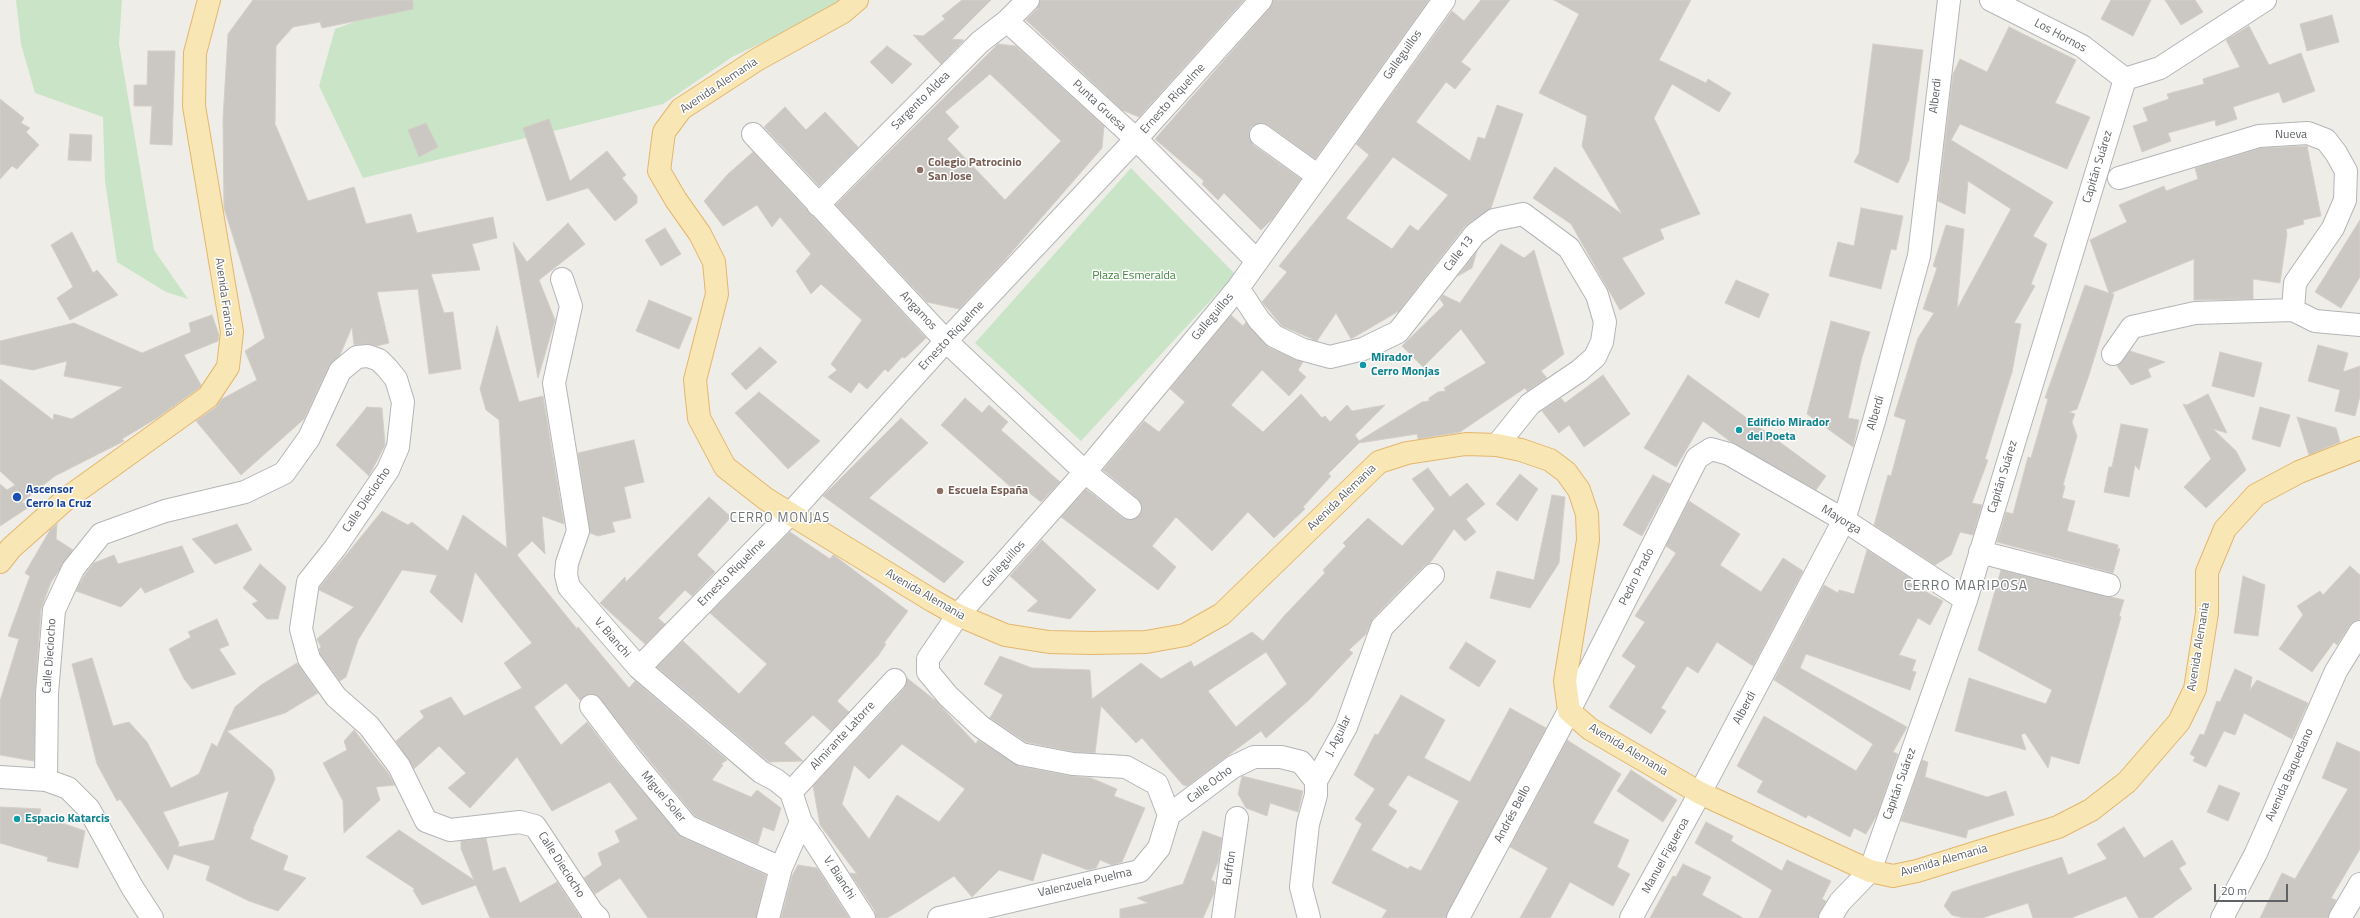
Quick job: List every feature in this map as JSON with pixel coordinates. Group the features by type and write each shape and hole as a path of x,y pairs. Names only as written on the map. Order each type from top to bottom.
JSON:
{"main road":[{"name":"Avenida Francia","path":"0,562 11,548 66,499 208,397 228,367 232,332 194,106 195,53 209,0"},
{"name":"Avenida Alemania","path":"857,0 842,12 758,59 681,109 664,132 660,152 659,171 676,200 700,234 714,262 717,294 695,380 699,418 725,467 789,515 958,615 1005,634 1048,642 1146,642 1185,635 1222,614 1379,462 1406,452 1434,447 1466,444 1498,445 1550,460 1566,472 1579,490 1588,514 1588,540 1565,681 1569,711 1590,729 1700,793 1870,872 1893,876 1917,871 2058,827 2091,810 2127,782 2179,722 2195,690 2207,613 2207,572 2224,529 2256,495 2299,472 2360,448"}],"street":[{"name":"Sargento Aldea","path":"818,205 980,42 1007,21 1028,0"},
{"name":"Ernesto Riquelme","path":"639,668 789,515 946,341 1136,140 1261,0"},
{"name":"Galleguillos","path":"958,615 1085,472 1238,288 1444,0"},
{"name":"Alberdi","path":"1700,793 1844,520 1874,420 1919,256 1949,0"},
{"name":"Los Hornos","path":"1991,0 2082,46 2125,79"},
{"path":"2125,79 2160,68 2265,0"},
{"name":"Punta Gruesa","path":"1007,21 1136,140 1257,261"},
{"name":"Capitán Suárez","path":"1870,872 1966,600 2125,79"},
{"name":"Nueva","path":"2119,178 2259,136 2308,133 2326,140 2336,153 2346,171 2345,200 2333,228 2295,283 2293,310"},
{"name":"Angamos","path":"753,134 946,341 1085,472 1130,508"},
{"path":"1261,135 1318,176"},
{"name":"Calle 13","path":"1238,288 1259,320 1274,336 1300,349 1330,357 1363,349 1398,332 1475,234 1494,220 1523,214 1569,248 1597,295 1605,322 1602,342 1595,357 1579,371 1530,404 1498,445"},
{"name":"V. Bianchi","path":"562,279 571,306 554,382 578,531 577,539 570,549 566,575 569,588 639,668 761,772 776,780 791,792 801,822 864,918"},
{"path":"2113,354 2132,327 2195,313 2293,310 2315,320 2360,325"},
{"name":"Calle Dieciocho","path":"46,780 47,693 54,610 73,569 101,534 165,510 245,492 284,474 309,438 340,371 357,357 368,356 379,360 396,379 403,402 398,447 388,470 335,548 308,582 301,629 309,659 336,697 369,726 399,766 426,822 450,830 520,822 535,826 592,912 598,918"},
{"name":"Mayorga","path":"1711,449 1729,454 1844,520 1966,600"},
{"name":"Pedro Prado","path":"1569,711 1697,458 1711,449"},
{"path":"1980,552 2109,585"},
{"name":"J. Aguilar","path":"1309,918 1301,887 1308,824 1316,795 1316,781 1346,727 1382,627 1433,576"},
{"path":"958,615 928,659 928,672 948,696 980,726 1022,754 1073,764 1126,767 1157,784 1169,815"},
{"name":"Avenida Baquedano","path":"2222,918 2256,853 2336,671 2360,632"},
{"name":"Almirante Latorre","path":"791,792 895,680"},
{"name":"Miguel Soler","path":"591,706 628,756 687,826 781,868"},
{"name":"Andrés Bello","path":"1458,918 1569,711"},
{"name":"Calle Ocho","path":"1169,815 1234,766 1254,758 1281,757 1301,762 1316,781"},
{"path":"0,777 46,780 68,788 89,809 132,887 152,918"},
{"name":"Manuel Figueroa","path":"1631,918 1700,793"},
{"name":"Valenzuela Puelma","path":"939,918 1140,871 1159,848 1169,815"},
{"name":"Buffon","path":"1223,918 1237,818"},
{"path":"768,918 781,868 801,822"},
{"path":"1830,918 1840,902 1870,872"},
{"path":"2340,918 2360,884"}],"green space":[{"path":"16,0 122,0 119,44 154,250 188,299 166,292 117,262 105,181 103,117 35,93 21,44"},
{"path":"413,0 851,0 732,57 663,104 363,178 319,86 335,29"},
{"name":"Plaza Esmeralda","path":"1131,168 1235,274 1081,441 975,343"}],"building":[{"path":"253,0 413,0 413,9 322,28 320,22 293,27 276,46 275,124 308,201 354,187 366,224 411,214 417,233 493,217 497,238 472,244 480,270 431,274 444,313 453,312 461,369 429,374 418,289 377,292 389,343 377,346 367,344 354,345 352,327 340,355 329,366 304,419 241,475 196,421 216,407 222,399 257,380 245,351 265,338 224,208 223,119 228,34"},
{"path":"962,0 991,0 952,39 964,40 941,64 913,35 923,36 945,19 942,16"},
{"path":"1040,0 1244,0 1139,117 1122,110 1026,20 1037,9"},
{"path":"1273,0 1429,0 1315,159 1268,125 1262,123 1251,127 1249,134 1253,145 1301,179 1273,218 1261,230 1224,193 1218,200 1202,184 1204,181 1155,139 1270,8"},
{"path":"1481,0 1510,0 1461,62 1471,69 1455,89 1446,82 1416,122 1470,161 1478,137 1485,139 1497,105 1523,114 1491,208 1465,226 1399,311 1351,339 1336,313 1317,341 1282,326 1262,302 1287,272 1279,266 1369,155 1356,144 1452,11 1464,21","holes":["1393,157 1448,195 1418,231 1410,225 1392,249 1346,218"]},
{"path":"1554,0 1691,0 1659,60 1706,83 1708,79 1731,93 1719,112 1672,84 1654,118 1700,214 1660,229 1664,239 1622,258 1645,294 1620,310 1571,224 1533,198 1555,167 1622,214 1582,146 1587,116 1539,93 1579,14"},
{"path":"2111,0 2151,0 2133,36 2101,19"},
{"path":"2165,0 2195,0 2203,12 2181,25"},
{"path":"2332,15 2339,42 2307,51 2300,24"},
{"path":"2249,26 2269,65 2301,53 2315,91 2283,103 2279,92 2233,107 2237,119 2216,126 2215,120 2168,133 2171,141 2142,152 2133,126 2148,121 2143,108 2169,99 2167,94 2204,84 2203,79 2240,67 2226,40"},
{"path":"2009,27 2076,60 2055,103 2090,117 2067,169 1960,124 1951,140 2053,202 2033,236 2047,244 2031,284 2035,286 2014,323 2021,324 2012,372 1985,459 1988,460 1972,503 1982,505 1973,535 1960,532 1951,555 1935,565 1874,525 1888,475 1891,476 1906,420 1894,416 1918,338 1934,313 1923,309 1937,268 1933,266 1946,225 1964,229 1957,309 2011,209 1968,181 1965,214 1938,201 1953,74 1960,59 1987,72"},
{"name":"Colegio Patrocinio San Jose","path":"998,44 1016,46 1104,126 1102,148 1003,262 959,309 927,302 836,205","holes":["990,74 1061,141 1005,200 947,139 959,127 945,112"]},
{"path":"1873,44 1923,50 1909,160 1898,183 1854,162 1859,153"},
{"path":"887,46 912,64 892,84 870,62"},
{"path":"148,51 175,51 172,145 150,144 152,106 134,106 134,85 147,85"},
{"path":"0,99 24,118 21,123 30,128 26,132 39,145 17,169 12,166 0,179"},
{"path":"785,107 806,130 825,112 858,147 819,186 764,127"},
{"path":"549,119 570,181 607,151 626,175 622,178 637,196 637,203 615,221 588,188 547,201 523,128"},
{"path":"426,123 438,147 419,157 408,130"},
{"path":"70,134 92,135 91,161 68,160"},
{"path":"2307,146 2321,216 2303,220 2304,224 2286,229 2287,234 2280,283 2253,279 2253,299 2194,300 2194,259 2111,293 2114,294 2077,409 2069,412 2075,414 2072,422 2077,436 2063,485 2065,486 2062,498 2075,501 2067,531 2118,545 2117,550 2120,548 2113,573 1997,542 2006,512 2013,514 2028,457 2031,458 2048,399 2045,398 2085,285 2109,293 2090,240 2127,222 2119,205 2164,186 2166,191 2198,179 2195,168 2261,148"},
{"path":"753,152 926,338 905,358 902,357 888,372 885,369 867,389 859,382 851,393 828,377 837,370 831,364 862,320 821,284 811,294 796,271 811,254 780,217 772,227 757,205 723,226 704,201 728,174"},
{"path":"1861,208 1903,216 1896,250 1891,249 1881,289 1829,276 1838,242 1854,246"},
{"path":"2360,220 2360,277 2341,308 2315,292"},
{"path":"568,223 585,244 539,280 555,320 538,378 513,242 527,262"},
{"path":"665,228 681,254 661,266 645,240"},
{"path":"72,232 93,273 97,270 118,295 70,320 57,298 73,287 51,245"},
{"path":"1501,244 1524,258 1534,250 1564,354 1541,371 1547,378 1527,391 1525,388 1460,432 1418,439 1417,434 1359,443 1328,474 1331,476 1303,507 1305,509 1274,538 1248,512 1212,551 1176,517 1152,546 1176,567 1158,590 1061,517 1086,489 1123,518 1129,520 1139,516 1142,509 1138,499 1103,470 1144,421 1159,432 1185,402 1170,389 1231,315 1243,326 1246,322 1268,347 1303,362 1298,370 1306,377 1289,396 1262,370 1231,405 1263,432 1301,394 1322,418 1325,416 1330,422 1347,405 1352,411 1385,405 1355,435 1359,441 1422,402 1429,401 1429,398 1438,392 1446,391 1444,388 1486,363 1461,329 1423,367 1402,346 1444,305 1440,299 1443,295 1460,303"},
{"path":"1477,251 1472,268 1458,276"},
{"path":"1736,280 1769,294 1759,318 1725,303"},
{"path":"649,300 692,318 679,349 636,331"},
{"path":"212,315 219,335 218,341 184,355 201,385 199,388 157,418 122,439 124,441 55,476 22,502 29,507 0,526 0,484 7,490 15,485 0,471 0,379 53,420 54,414 72,419 123,387 64,376 67,361 33,370 0,364 0,341 74,323 142,353 191,332 189,323"},
{"path":"1831,321 1870,332 1862,357 1848,418 1859,420 1853,447 1807,414"},
{"path":"497,326 519,402 543,396 564,524 542,516 545,554 532,541 517,555 577,629 578,627 629,688 635,681 727,760 721,764 723,765 712,780 751,797 757,790 781,808 774,831 763,827 758,844 695,816 596,695 589,694 580,700 566,683 534,707 561,745 587,722 619,764 682,837 766,875 756,918 648,918 620,878 595,894 584,878 602,865 598,853 620,842 615,831 638,819 610,782 552,811 517,757 470,808 448,788 466,773 439,746 414,769 396,741 424,717 420,711 451,697 464,716 522,688 504,663 532,643 475,572 462,623 430,592 437,575 402,570 358,640 346,677 340,681 320,654 319,649 321,647 317,639 354,607 319,590 320,587 382,511 408,525 412,522 448,551 463,515 507,548 499,420 486,410 480,389"},
{"path":"2318,345 2348,353 2343,372 2360,366 2360,396 2355,416 2335,411 2340,390 2308,381"},
{"path":"760,347 777,362 746,390 731,374"},
{"path":"2130,351 2165,362 2148,369 2151,377 2131,385 2117,366"},
{"path":"2220,352 2262,363 2254,397 2212,386"},
{"path":"1603,375 1630,414 1584,447 1569,425 1559,433 1542,411 1561,398 1565,403"},
{"name":"Edificio Mirador del Poeta","path":"1688,375 1826,476 1816,490 1731,442 1703,421 1676,467 1644,448"},
{"path":"759,392 820,441 788,469 735,413"},
{"path":"2208,394 2227,433 2213,429 2236,451 2246,470 2206,508 2184,487 2211,459 2183,404 2187,405"},
{"path":"965,398 982,413 989,405 1008,422 1001,430 1060,482 1041,502 1018,484 1013,489 941,425"},
{"path":"367,407 382,408 385,445 369,476 336,445"},
{"path":"2260,407 2290,415 2280,447 2252,439"},
{"path":"2297,417 2336,428 2340,442 2309,455"},
{"path":"901,418 928,443 869,498 964,562 944,583 823,496"},
{"path":"2121,424 2148,429 2139,470 2135,465 2129,497 2104,492 2109,467 2112,467"},
{"path":"634,440 644,482 624,487 631,518 612,522 615,532 598,536 590,533 578,453"},
{"path":"1428,468 1450,497 1467,483 1485,504 1466,519 1476,532 1465,541 1454,529 1430,563 1424,566 1373,618 1366,634 1349,650 1353,653 1309,700 1266,738 1261,731 1187,786 1183,785 1142,738 1136,743 1101,706 1095,753 1075,752 1026,742 990,718 1003,695 984,684 1000,656 1032,668 1090,670 1092,699 1141,663 1161,679 1191,661 1194,667 1252,632 1263,641 1284,616 1325,573 1323,570 1346,546 1343,543 1368,518 1402,546 1435,509 1412,479","holes":["1266,652 1287,684 1236,727 1208,691"]},
{"path":"1520,474 1538,489 1517,521 1496,504"},
{"path":"1653,475 1670,484 1642,536 1623,525"},
{"path":"1552,495 1565,497 1559,563 1530,608 1490,598 1497,571 1534,580"},
{"path":"709,497 731,517 697,555 715,572 692,596 685,590 658,618 665,624 645,644 600,603 625,577 626,582"},
{"path":"1689,501 1740,534 1720,565 1761,592 1783,558 1803,571 1753,666 1717,642 1698,673 1687,666 1661,708 1666,711 1651,734 1609,707 1636,666 1622,656 1645,622 1635,616 1676,553 1666,546"},
{"path":"57,524 56,539 73,550 51,582 41,609 35,692 34,761 0,755 0,701 19,639 8,636 30,576 25,573 50,530"},
{"path":"237,524 252,550 215,564 192,539"},
{"path":"790,532 830,559 833,555 835,556 908,611 884,643 886,644 878,656 837,701 849,712 831,731 813,715 784,743 803,761 769,762 657,667 683,641 739,694 767,664 710,613"},
{"path":"1042,540 1096,590 1070,619 1027,611 1038,601 1010,576"},
{"path":"182,546 194,572 145,593 141,587 121,607 76,591 84,576 94,563 114,555 118,564"},
{"path":"1867,550 1912,579 1908,582 1943,601 1930,625 1918,618 1899,655 1916,660 1912,671 1916,672 1910,690 1806,654 1800,668 1907,727 1893,752 1898,754 1877,815 1866,834 1854,828 1850,837 1808,815 1806,818 1757,792 1763,781 1737,766 1764,716 1856,771 1873,744 1774,680 1824,585 1838,593 1839,590 1854,594"},
{"path":"260,564 286,587 278,619 267,619 252,604 258,601 243,588"},
{"path":"2350,566 2360,575 2360,619 2350,625 2337,645 2334,642 2312,672 2279,649 2303,615 2297,606 2320,591 2323,595"},
{"path":"2001,570 2124,600 2119,616 2121,617 2079,764 2051,756 2048,768 2025,733 2021,735 2026,750 1955,731 1969,678 2046,704 2052,690 1978,650"},
{"path":"2243,576 2265,585 2258,636 2234,633"},
{"path":"217,619 229,645 219,649 236,674 192,689 184,679 169,649 191,637 188,632"},
{"path":"1466,642 1496,661 1479,687 1449,668"},
{"path":"92,658 113,726 129,722 147,742 171,788 199,774 212,743 217,747 235,707 261,685 297,663 318,693 285,713 227,731 272,770 275,779 250,839 288,856 283,870 306,878 278,911 249,901 206,880 210,866 174,854 168,870 120,799 117,801 97,764 72,664","holes":["229,791 214,840 178,847 179,843 163,812"]},
{"path":"2235,669 2252,677 2250,690 2257,680 2308,703 2292,739 2244,713 2235,735 2224,731 2206,767 2193,761 2195,757 2190,754 2200,734 2204,735 2217,701 2220,702"},
{"path":"907,678 936,701 976,744 978,740 1019,766 1071,776 1091,778 1117,789 1114,796 1145,808 1122,862 1112,865 1100,860 1096,868 1088,870 1042,853 1033,881 999,870 972,897 954,876 887,918 876,918 875,911 850,873 857,874 820,825 813,786 904,689","holes":["902,744 965,789 939,822 897,795 869,839 842,804 854,765 869,779"]},
{"path":"1401,695 1445,720 1424,758 1470,782 1510,708 1546,728 1446,918 1382,918 1387,910 1332,883 1362,824 1355,819 1375,789 1354,775 1375,734 1378,735","holes":["1408,775 1459,801 1421,871 1410,866 1408,869 1371,850 1397,811 1388,805"]},
{"path":"354,730 388,773 395,785 376,787 380,800 344,833 343,801 323,763 347,750 344,741"},
{"path":"1567,740 1621,774 1593,823 1629,840 1617,867 1630,874 1613,906 1570,882 1550,918 1520,918 1548,868 1510,847"},
{"path":"2337,742 2360,752 2360,849 2331,898 2336,900 2328,918 2260,918 2282,873 2295,879 2348,789 2322,778"},
{"path":"1922,760 1928,762 1925,777 1987,797 2006,791 2014,815 1968,830 1966,838 1901,821"},
{"path":"1631,770 1677,800 1663,822 1617,791"},
{"path":"1242,776 1303,791 1298,812 1270,803 1267,816 1246,808 1238,794"},
{"path":"2219,785 2240,793 2228,821 2207,812"},
{"path":"0,807 41,809 39,815 85,831 78,868 47,861 48,857 0,843"},
{"path":"1706,822 1733,836 1731,841 1782,871 1787,860 1831,881 1822,899 1826,901 1818,918 1759,918 1772,890 1695,843"},
{"path":"2124,827 2144,858 2172,840 2186,864 2179,868 2192,889 2152,918 2139,918 2126,896 2071,918 2033,918 2028,903 1982,918 1964,918 1952,915 1944,906 1952,892 2062,857 2068,875 2107,859 2097,844"},
{"path":"399,830 474,880 461,849 461,841 486,838 493,871 505,867 520,903 557,882 581,918 490,918 476,885 422,905 413,890 415,889 366,857"},
{"path":"1203,831 1222,838 1218,862 1211,880 1215,882 1214,893 1203,918 1120,918 1120,909 1148,903 1137,898 1183,884"},
{"path":"1683,864 1711,877 1702,895 1743,918 1650,918 1673,876 1676,877"},
{"path":"798,865 817,868 849,918 781,918 792,876"}],"place":[{"name":"Colegio Patrocinio San Jose","path":"920,170"},
{"name":"Mirador Cerro Monjas","path":"1363,365"},
{"name":"Edificio Mirador del Poeta","path":"1739,430"},
{"name":"Escuela España","path":"940,491"},
{"name":"Ascensor Cerro la Cruz","path":"17,497"},
{"name":"Espacio Katarcis","path":"17,819"}],"district":[{"name":"CERRO MONJAS","path":"780,519"},
{"name":"CERRO MARIPOSA","path":"1966,587"}]}
